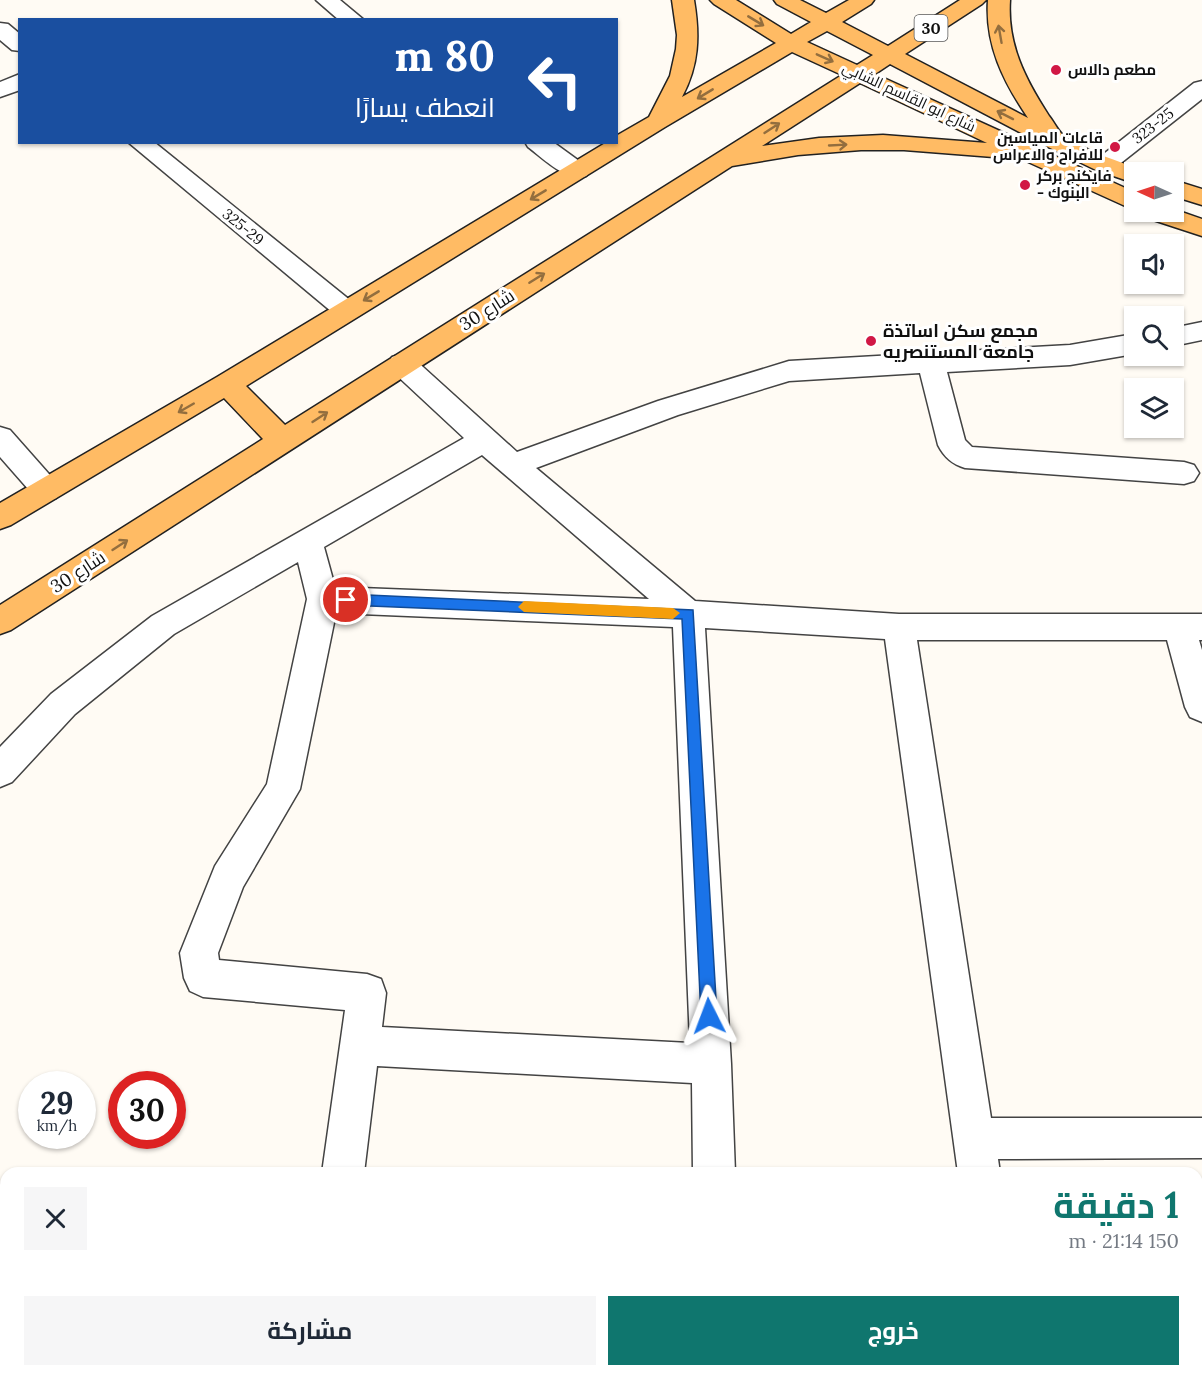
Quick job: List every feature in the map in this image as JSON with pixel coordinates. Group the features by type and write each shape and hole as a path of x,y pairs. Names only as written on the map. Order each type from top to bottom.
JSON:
{"main road":[{"path":"657,122 681,81 689,40 683,0"},
{"name":"شارع ابو القاسم الشابي","path":"721,0 792,43 1124,197"},
{"name":"شارع ابو القاسم الشابي","path":"784,0 1054,141 1104,165 1124,172"},
{"path":"0,517 227,384 657,122 864,0"},
{"name":"شارع 30","path":"0,621 975,0"},
{"path":"999,0 998,26 1006,58 1027,101 1054,141"},
{"path":"718,163 790,149 865,143 1023,152"},
{"path":"1184,191 1202,197"},
{"path":"1184,222 1202,228"},
{"path":"227,384 283,441"}],"street":[{"path":"326,0 351,18"},
{"path":"0,29 18,43"},
{"path":"0,90 18,82"},
{"name":"323-25","path":"1104,165 1202,88"},
{"name":"325-29","path":"141,144 346,311"},
{"path":"539,144 578,171"},
{"path":"1184,335 1202,331"},
{"path":"513,465 668,408 789,371 1070,355 1124,346"},
{"path":"931,363 952,445 965,457 1184,473"},
{"path":"402,364 484,440 688,614 711,1064 714,1167"},
{"path":"0,438 46,490"},
{"path":"0,771 63,705 163,625 484,440"},
{"path":"307,540 323,599 284,789 228,878 199,953 203,978 367,993 344,1167"},
{"path":"323,599 688,614 900,627 1190,626 1202,707"},
{"path":"900,627 977,1156 1202,1138"},
{"path":"360,1045 711,1064"}],"slow traffic":[{"path":"524,607 673,613"}],"place":[{"name":"مطعم دالاس","path":"1056,70"},
{"name":"قاعات المياسين للافراح والاعراس","path":"1115,147"},
{"name":"فايكنج بركر - البنوك","path":"1025,185"},
{"name":"مجمع سكن اساتذة جامعة المستنصريه","path":"871,341"}],"route":[{"path":"346,600 688,614 709,1016"}]}
